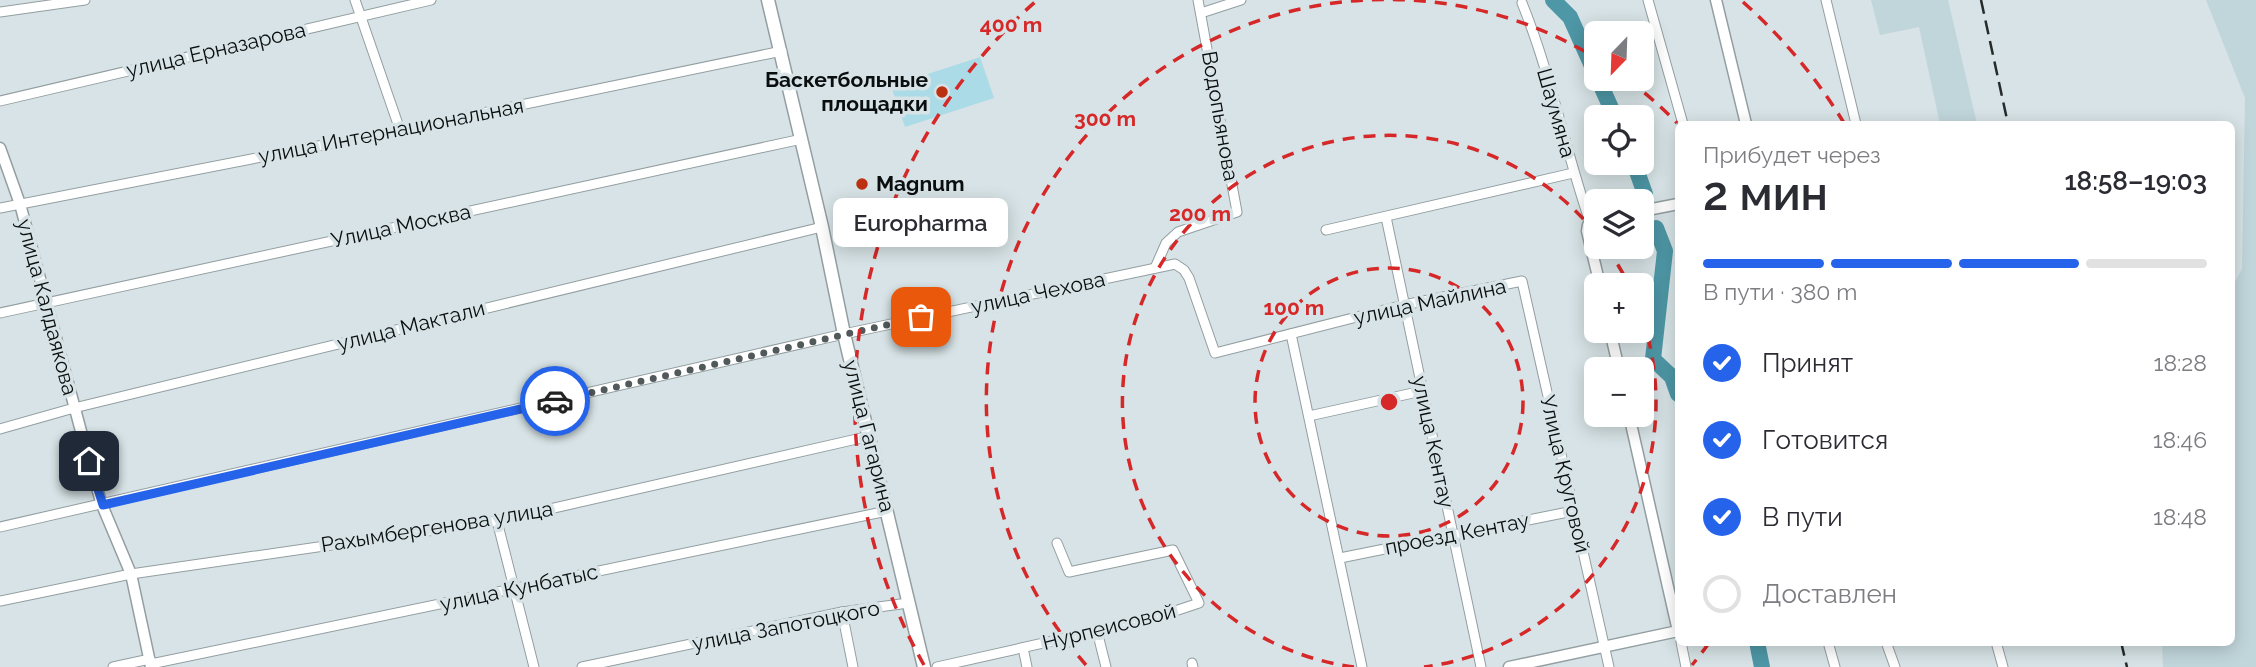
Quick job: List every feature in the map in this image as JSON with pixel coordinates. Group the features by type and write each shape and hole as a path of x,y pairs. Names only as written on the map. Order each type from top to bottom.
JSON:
{"main road":[{"name":"улица Гагарина","path":"768,0 923,667"}],"street":[{"path":"0,12 85,0"},
{"path":"355,0 400,130"},
{"name":"улица Ерназарова","path":"0,100 431,0"},
{"name":"Водопьянова","path":"1155,268 1166,243 1178,232 1237,212 1198,0"},
{"path":"1201,13 1241,0"},
{"path":"1648,0 1682,121"},
{"path":"1716,0 1745,121"},
{"path":"1826,0 1855,121"},
{"name":"Шаумяна","path":"1522,3 1532,28 1584,205"},
{"name":"улица Интернациональная","path":"0,208 400,130 782,51"},
{"name":"Улица Москва","path":"0,313 802,139"},
{"name":"улица Калдаякова","path":"0,148 20,204 74,408 103,505 131,574 150,664"},
{"path":"1326,230 1573,173"},
{"path":"1654,209 1675,205"},
{"name":"улица Кентау","path":"1386,217 1481,667"},
{"name":"улица Мактали","path":"0,429 74,408 822,226"},
{"name":"улица Чехова","path":"0,527 844,334 1175,264 1184,270 1189,278 1215,353"},
{"name":"улица Майлина","path":"1215,353 1404,306 1522,281"},
{"name":"Улица Круговой","path":"1522,281 1609,667"},
{"path":"1292,334 1362,667"},
{"path":"1309,416 1422,391"},
{"path":"1632,427 1675,619"},
{"name":"Рахымбергенова улица","path":"0,601 131,574 497,521 870,436"},
{"name":"проезд Кентау","path":"1340,558 1573,510"},
{"name":"улица Кунбатыс","path":"113,667 150,664 887,511"},
{"path":"497,521 534,667"},
{"name":"Нурпеисовой","path":"937,667 1097,631 1199,603 1173,550 1069,572 1057,543"},
{"name":"улица Запотоцкого","path":"582,667 842,612 908,603"},
{"path":"842,612 853,667"},
{"path":"1097,631 1106,667"},
{"path":"1509,667 1604,645 1675,633"},
{"path":"1682,646 1686,667"},
{"path":"1829,646 1835,667"},
{"path":"1887,646 1895,667"},
{"path":"1997,646 2003,667"},
{"path":"1023,648 1027,667"}],"shaded area":[{"path":"1871,0 1948,0 1976,121 1939,121 1919,27 1880,35"},
{"path":"2206,0 2256,0 2256,667 2163,667 2162,646 2235,646 2235,282 2242,269 2245,98"},
{"name":"Баскетбольные площадки","path":"980,57 994,98 905,127 891,86"}],"waterway":[{"path":"1553,0 1570,17 1584,48"},
{"path":"1603,91 1610,105"},
{"path":"1638,175 1643,189"},
{"path":"1656,228 1665,251 1653,359 1672,377 1675,386"},
{"path":"1758,646 1762,667"}],"railway":[{"path":"1981,0 2007,121"},
{"path":"2122,646 2127,667"}],"way so far":[{"path":"555,401 921,317"}],"place":[{"name":"Баскетбольные площадки","path":"942,92"},
{"name":"Magnum","path":"862,184"},
{"name":"Europharma","path":"921,317"}],"route":[{"path":"89,461 103,505 555,401"}]}
